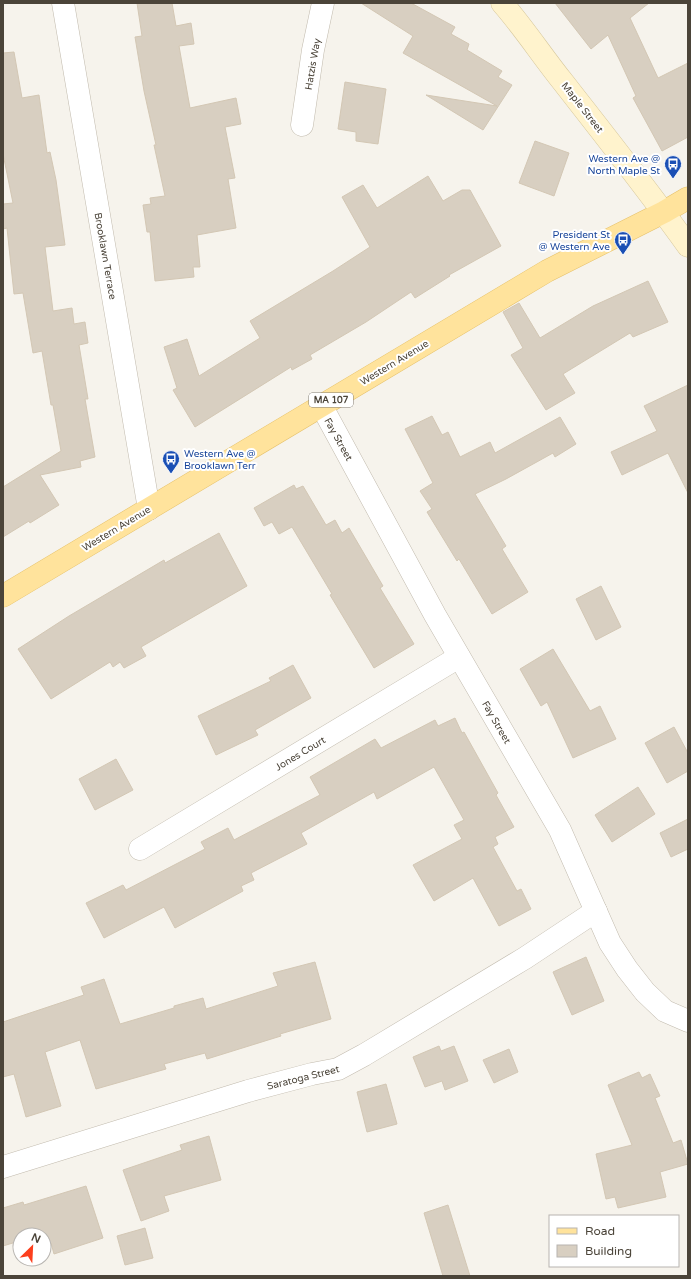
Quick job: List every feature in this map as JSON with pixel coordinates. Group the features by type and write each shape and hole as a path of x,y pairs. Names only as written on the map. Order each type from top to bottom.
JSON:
{"main road":[{"name":"Western Avenue","path":"3,596 547,271 664,212 688,198"}],"street":[{"name":"Brooklawn Terrace","path":"63,3 149,509"},
{"name":"Hatzis Way","path":"302,125 313,50 323,3"},
{"name":"Maple Street","path":"502,3 664,212 688,246"},
{"name":"Fay Street","path":"321,405 435,615 560,830 610,942 627,969 645,992 665,1011 688,1021"},
{"name":"Jones Court","path":"140,849 459,657"},
{"name":"Saratoga Street","path":"3,1167 248,1091 312,1074 338,1069 364,1056 518,962 596,911"}],"building":[{"path":"137,3 172,3 176,26 191,23 194,44 179,46 190,108 236,98 241,124 225,127 235,178 228,179 236,228 197,235 200,267 193,267 194,277 155,281 150,232 147,232 143,205 151,204 150,198 165,196 154,145 156,145 144,91 135,37 142,36"},
{"path":"361,3 411,3 455,27 451,34 469,44 467,50 502,71 498,77 512,85 483,130 426,95 497,106 403,53 413,36"},
{"path":"555,3 649,3 630,18 658,78 688,63 688,137 662,151 633,98 636,96 608,35 591,49"},
{"path":"14,52 22,98 39,95 47,153 50,152 56,180 65,245 45,247 53,311 72,308 74,324 85,322 88,343 79,345 88,399 85,399 95,457 80,461 81,467 40,475 59,505 30,523 29,521 3,537 3,487 61,451 53,405 51,405 42,351 33,353 23,293 14,294 7,228 3,229 3,204 13,203 3,154 3,53"},
{"path":"345,82 386,89 378,144 356,141 356,132 338,129"},
{"path":"535,141 569,153 554,196 519,183"},
{"path":"428,176 443,201 462,190 470,190 501,246 449,275 450,276 415,298 411,292 366,322 310,355 312,359 292,370 291,367 195,427 173,390 177,388 164,347 187,339 199,376 260,338 250,321 370,247 342,197 363,185 377,208"},
{"path":"648,281 668,322 633,337 630,333 563,374 575,393 546,410 511,355 523,348 503,312 519,303 540,338 593,306"},
{"path":"688,385 688,493 668,453 622,475 611,452 657,431 644,406"},
{"path":"432,416 442,435 448,432 460,457 490,442 495,453 560,417 576,444 555,457 553,453 475,494 506,546 502,549 528,592 492,614 459,559 457,561 427,512 432,509 420,491 433,483 405,429"},
{"path":"294,485 296,489 303,486 326,525 335,520 342,533 349,528 383,586 380,588 414,644 374,668 330,595 332,594 292,527 279,534 272,522 264,526 254,508"},
{"path":"219,533 247,586 141,647 146,656 124,668 120,662 113,667 110,662 51,699 18,649 69,616 164,560 165,563"},
{"path":"601,586 621,627 596,640 576,599"},
{"path":"553,649 590,711 600,706 616,739 573,758 547,702 541,706 520,669"},
{"path":"293,665 311,698 255,730 258,735 216,755 198,716 271,681 269,678"},
{"path":"455,718 462,733 464,732 498,793 496,795 514,827 495,837 498,844 493,847 517,891 521,889 531,909 499,926 473,878 434,901 413,865 462,839 454,825 464,820 434,767 377,799 374,792 301,833 307,844 251,873 254,880 241,886 243,891 175,928 164,907 104,938 86,903 123,885 126,890 205,849 201,842 228,828 234,840 320,795 310,777 375,739 381,748 435,720 438,726"},
{"path":"674,727 688,753 688,771 667,783 645,743"},
{"path":"116,759 133,790 95,810 79,779"},
{"path":"638,787 655,814 612,842 595,815"},
{"path":"688,819 688,849 671,857 660,833"},
{"path":"586,957 604,1001 572,1015 553,972"},
{"path":"315,962 331,1019 280,1034 281,1036 207,1059 205,1053 164,1064 166,1069 96,1089 80,1040 45,1052 61,1106 26,1117 14,1074 3,1077 3,1022 84,995 81,987 104,979 120,1024 203,998 206,1009 278,986 273,973"},
{"path":"439,1046 441,1051 454,1046 468,1081 445,1090 442,1081 425,1087 413,1057"},
{"path":"509,1049 518,1072 494,1083 483,1060"},
{"path":"639,1072 642,1078 650,1074 660,1096 655,1098 673,1143 681,1140 688,1164 660,1172 666,1197 618,1208 615,1197 606,1199 596,1154 632,1145 608,1085"},
{"path":"386,1084 397,1124 367,1132 357,1092"},
{"path":"209,1136 221,1180 164,1196 169,1211 141,1221 123,1170 182,1150 180,1145"},
{"path":"86,1186 103,1238 54,1254 52,1247 52,1227 12,1227 12,1243 3,1246 3,1208 23,1202 24,1205"},
{"path":"448,1205 470,1276 443,1276 424,1213"},
{"path":"145,1228 153,1258 125,1265 117,1236"}],"place":[{"name":"Western Ave @ North Maple St","path":"673,179"},
{"name":"President St @ Western Ave","path":"623,255"},
{"name":"Western Ave @ Brooklawn Terr","path":"171,474"}]}
